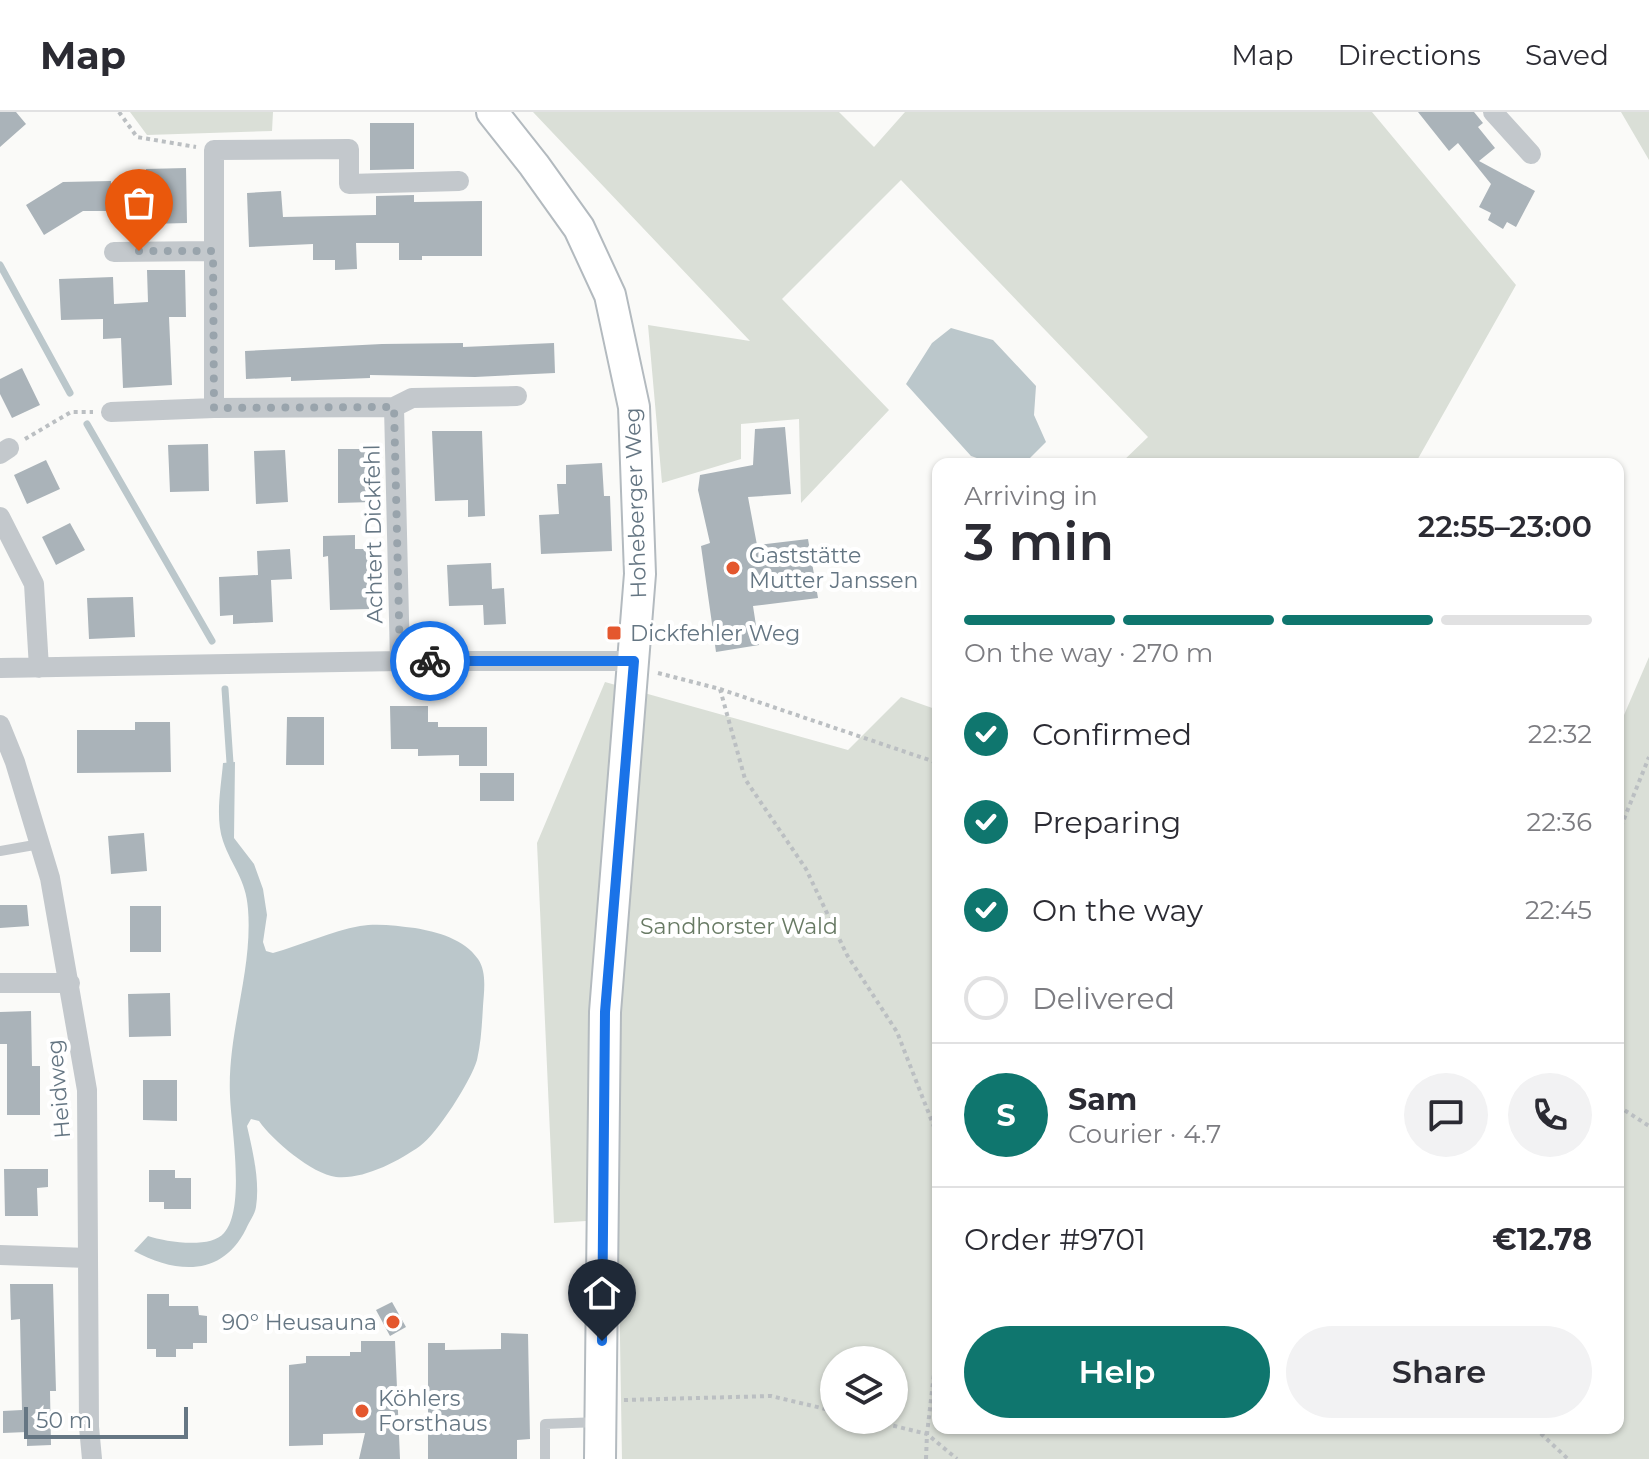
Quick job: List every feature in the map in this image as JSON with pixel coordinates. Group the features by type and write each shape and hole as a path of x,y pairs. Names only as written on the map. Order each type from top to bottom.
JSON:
{"street":[{"name":"Hoheberger Weg","path":"492,112 579,228 610,295 634,407 640,574 605,1012 600,1459"},
{"path":"1493,112 1531,154"},
{"path":"214,408 214,150 349,149 349,184 459,181"},
{"path":"114,252 213,251"},
{"path":"111,412 394,407 412,398 517,396"},
{"name":"Achtert Dickfehl","path":"394,407 400,661"},
{"path":"0,517 34,584 39,668"},
{"path":"0,668 400,661 634,661"},
{"name":"Heidweg","path":"0,725 15,762 50,878 87,1090 89,1427 92,1459"},
{"path":"0,983 70,983"},
{"path":"0,1255 88,1258"}],"lane":[{"path":"0,851 40,844"},
{"path":"545,1459 545,1424 601,1412"}],"path":[{"path":"119,112 137,137 214,150"},
{"path":"4,451 71,412 111,412"},
{"path":"634,661 660,674 720,689 932,761"},
{"path":"720,689 745,779 806,869 847,955 897,1032 932,1122"},
{"path":"1624,819 1649,757"},
{"path":"1624,1110 1649,1126"},
{"path":"926,1459 932,1391"},
{"path":"601,1412 771,1396 820,1408"},
{"path":"908,1429 927,1434 957,1459"},
{"path":"1541,1434 1568,1459"}],"green space":[{"path":"130,112 273,112 272,131 147,135"},
{"path":"533,112 839,112 874,147 905,112 1372,112 1516,285 1418,458 1126,458 1148,437 901,180 782,299 889,410 801,503 799,419 741,424 741,459 662,483 648,325 750,341"},
{"path":"1621,112 1649,112 1649,160"},
{"name":"Sandhorster Wald","path":"1649,657 1649,1459 622,1459 618,1219 554,1223 537,843 605,682 848,750 901,697 932,708 932,1434 1624,1434 1624,715"}],"shaded area":[{"path":"951,328 993,340 1036,386 1034,415 1046,442 1030,458 971,456 906,384 932,343"},
{"path":"235,762 234,838 254,864 263,889 267,915 263,942 266,951 273,953 338,931 367,925 415,928 450,938 472,952 483,970 481,1033 474,1069 444,1119 420,1146 380,1168 358,1176 326,1175 293,1155 259,1121 251,1119 247,1126 257,1187 253,1215 236,1245 224,1256 197,1267 182,1267 150,1259 134,1251 148,1236 188,1243 209,1241 224,1233 231,1221 236,1167 230,1072 249,932 247,899 223,841 219,812 223,763"}],"building":[{"path":"0,112 16,112 26,124 0,147"},
{"path":"1418,112 1474,112 1483,123 1478,127 1495,148 1479,161 1535,191 1516,227 1507,222 1503,229 1488,220 1491,213 1479,207 1491,184 1458,143 1449,151"},
{"path":"370,123 414,123 414,169 370,170"},
{"path":"186,168 187,223 147,224 146,169"},
{"path":"111,181 112,211 83,211 44,235 26,205 63,182"},
{"path":"281,191 283,217 376,215 376,196 414,195 414,202 482,201 482,256 422,256 422,260 399,260 399,243 356,243 357,269 335,270 335,260 313,260 313,244 249,247 247,193"},
{"path":"147,270 185,270 186,317 169,317 172,385 123,388 121,338 103,339 103,319 61,320 59,279 113,277 114,304 148,302"},
{"path":"463,343 463,347 554,343 555,373 475,377 370,375 370,378 291,381 291,377 246,379 245,351"},
{"path":"22,368 40,405 12,418 0,394 0,379"},
{"path":"785,427 791,494 748,497 757,545 808,539 818,598 753,606 759,645 716,652 701,546 710,543 698,490 700,475 753,465 755,429"},
{"path":"432,431 482,431 485,516 468,517 468,500 435,501"},
{"path":"208,444 209,491 170,492 168,445"},
{"path":"338,449 370,449 372,502 338,503"},
{"path":"285,450 288,502 256,504 254,451"},
{"path":"46,460 60,489 27,504 14,475"},
{"path":"602,463 604,496 610,496 612,551 541,554 539,515 559,514 557,484 566,484 566,465"},
{"path":"70,523 85,550 56,565 42,537"},
{"path":"355,535 355,549 368,549 369,609 330,610 328,556 323,557 323,536"},
{"path":"290,549 292,579 271,580 273,622 233,624 233,615 220,616 219,577 258,575 257,551"},
{"path":"491,563 492,589 504,588 506,624 484,625 483,605 449,606 447,565"},
{"path":"133,597 135,637 89,639 87,598"},
{"path":"390,706 428,706 428,722 438,722 438,727 487,727 487,766 459,766 459,755 418,756 418,749 391,749"},
{"path":"287,717 324,717 324,765 286,765"},
{"path":"135,722 170,722 171,772 77,773 77,730 135,730"},
{"path":"480,773 514,773 514,801 480,801"},
{"path":"144,833 147,871 111,874 108,836"},
{"path":"0,905 27,905 29,926 0,928"},
{"path":"130,906 161,906 161,952 130,952"},
{"path":"170,993 171,1036 129,1037 128,994"},
{"path":"31,1011 32,1066 40,1066 40,1115 7,1115 7,1044 0,1044 0,1012"},
{"path":"143,1080 177,1080 177,1121 143,1120"},
{"path":"4,1169 48,1169 48,1187 37,1188 38,1216 5,1216"},
{"path":"149,1170 175,1170 175,1178 191,1178 191,1209 164,1209 164,1202 149,1202"},
{"path":"10,1284 53,1284 56,1391 50,1391 51,1445 27,1446 27,1432 3,1433 3,1411 22,1410 20,1319 11,1320"},
{"path":"147,1294 169,1294 169,1306 198,1306 199,1315 207,1316 207,1343 193,1343 193,1349 176,1349 176,1357 156,1357 156,1349 147,1349"},
{"name":"90° Heusauna","path":"392,1302 406,1327 390,1336 376,1310"},
{"path":"501,1333 528,1334 530,1439 517,1440 517,1459 428,1459 428,1343 445,1343 445,1350 501,1349"},
{"path":"361,1341 395,1341 400,1459 359,1459 365,1433 323,1434 323,1445 289,1446 289,1365 306,1363 306,1356 350,1356 350,1352 361,1352"}],"waterway":[{"path":"0,265 70,393"},
{"path":"87,424 212,641"},
{"path":"225,689 230,763"}],"way so far":[{"path":"139,251 213,251 214,408 394,407 400,661 430,661"}],"place":[{"name":"Gaststätte Mutter Janssen","path":"733,568"},
{"name":"Dickfehler Weg","path":"614,633"},
{"name":"90° Heusauna","path":"393,1322"},
{"name":"Köhlers Forsthaus","path":"362,1411"}],"route":[{"path":"430,661 634,661 605,1012 602,1341"}]}
